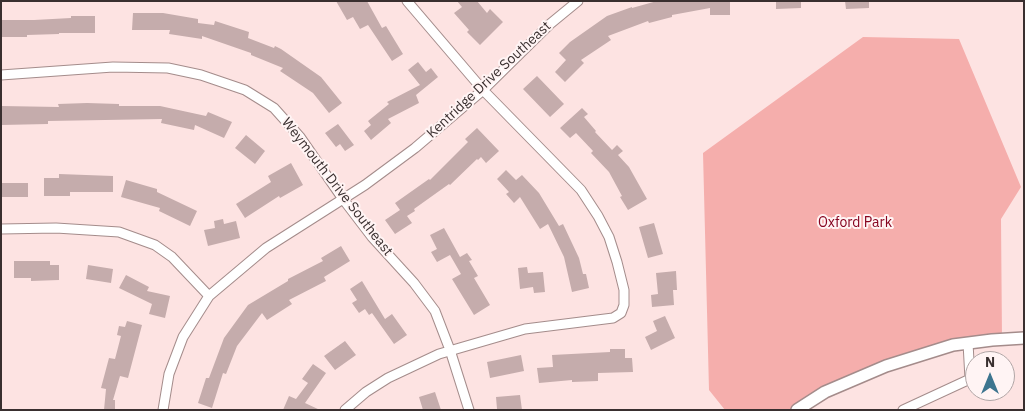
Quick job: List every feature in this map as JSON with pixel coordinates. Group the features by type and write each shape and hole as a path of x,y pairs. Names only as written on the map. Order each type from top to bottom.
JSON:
{"street":[{"path":"345,410 366,392 388,378 450,350 525,329 613,318 621,313 624,305 624,290 608,237 598,216 581,190 483,90 407,1"},
{"name":"Kentridge Drive Southeast","path":"163,410 169,374 183,337 209,296 266,248 366,185 415,148 483,90 550,24 578,1"},
{"name":"Weymouth Drive Southeast","path":"1,74 113,67 168,68 201,75 245,90 274,108 300,137 372,237 414,283 435,311 450,350 469,410"},
{"path":"1,229 56,228 119,232 155,245 172,257 209,296"},
{"path":"797,410 825,392 886,366 953,345 1024,338"},
{"path":"903,410 970,379 968,343"}],"green space":[{"name":"Oxford Park","path":"863,37 959,39 1021,187 1001,219 1002,339 886,366 797,410 725,410 709,390 703,153"}],"building":[{"path":"336,1 367,1 382,28 386,26 403,54 392,61 368,25 360,29 353,17 347,20"},
{"path":"457,1 477,1 487,13 490,9 503,22 480,45 467,32 469,30 454,13 462,7"},
{"path":"657,1 730,1 730,15 710,15 710,8 672,15 672,17 649,23 648,21 608,36 611,40 581,60 584,63 565,82 555,72 566,60 559,53 570,42 607,16"},
{"path":"776,1 801,1 801,8 776,9"},
{"path":"845,1 869,1 869,8 846,9"},
{"path":"133,13 163,13 198,19 198,23 214,25 215,21 249,32 248,38 281,49 321,77 342,103 329,113 313,93 280,71 283,68 251,55 251,53 202,36 202,39 169,34 170,30 132,30"},
{"path":"71,16 95,16 95,33 59,33 27,35 27,37 1,37 1,20 71,18"},
{"path":"418,62 426,72 431,68 438,77 416,95 419,103 388,119 391,123 371,140 364,131 371,125 368,121 389,104 387,102 420,85 408,70"},
{"path":"537,76 564,104 550,117 523,89"},
{"path":"58,104 119,104 119,106 160,106 206,116 208,112 232,122 224,138 195,125 194,130 161,123 162,119 48,121 48,124 1,125 1,106 59,107"},
{"path":"582,108 588,114 584,117 612,150 617,145 623,151 618,155 629,167 647,199 628,210 609,172 591,153 593,151 576,133 570,138 560,128"},
{"path":"338,124 354,145 345,151 340,144 336,147 325,133"},
{"path":"477,128 499,151 486,163 481,157 477,159 450,185 414,209 415,211 407,216 412,223 395,234 385,220 400,210 395,203 430,180 468,142 465,139"},
{"path":"246,135 265,151 255,164 235,148"},
{"path":"291,163 303,185 280,198 279,196 245,218 236,204 271,182 268,176"},
{"path":"506,170 516,180 522,175 539,193 559,226 563,224 579,258 583,274 586,274 589,288 572,292 564,257 548,224 540,229 520,197 514,203 506,194 509,192 497,179"},
{"path":"59,174 113,176 113,192 70,192 70,196 44,196 44,178 59,178"},
{"path":"126,180 157,189 157,192 197,211 190,226 159,211 160,208 121,197"},
{"path":"1,183 28,183 28,197 1,197"},
{"path":"223,219 224,224 236,221 240,238 208,246 204,230 215,228 214,221"},
{"path":"654,223 663,254 648,258 639,227"},
{"path":"444,228 460,257 467,253 472,260 469,261 478,276 474,278 490,305 474,315 452,279 461,274 450,255 437,262 431,252 437,249 430,235"},
{"path":"341,246 350,261 324,277 326,281 289,300 292,304 267,320 262,313 237,346 226,374 223,373 212,408 198,403 206,378 209,378 224,338 248,305 288,281 288,279 323,261 321,258"},
{"path":"14,261 50,261 50,265 59,265 59,280 31,281 31,278 14,278"},
{"path":"88,265 113,269 111,283 86,279"},
{"path":"527,267 528,273 543,272 545,292 534,293 533,287 520,289 518,268"},
{"path":"676,271 677,290 673,290 674,305 652,307 651,295 658,294 656,273"},
{"path":"126,275 149,287 147,291 170,296 165,318 149,314 152,304 119,288"},
{"path":"362,281 385,319 392,314 407,335 394,344 372,313 369,315 365,309 359,313 352,303 357,300 350,289"},
{"path":"665,316 675,338 651,350 645,337 657,331 653,321"},
{"path":"127,321 142,325 128,378 120,376 113,400 115,400 115,410 104,410 106,389 101,388 109,358 115,359 121,336 117,335 119,326 125,327"},
{"path":"345,341 356,355 335,370 324,356"},
{"path":"610,349 625,349 625,358 632,358 633,372 598,373 598,381 572,382 572,380 539,383 537,368 553,367 552,355 610,352"},
{"path":"521,355 524,371 490,378 487,362"},
{"path":"313,364 326,373 305,403 320,410 283,410 289,396 296,399 308,383 302,379"},
{"path":"435,392 441,410 423,410 419,397"},
{"path":"520,395 522,410 497,409 496,397"}]}
